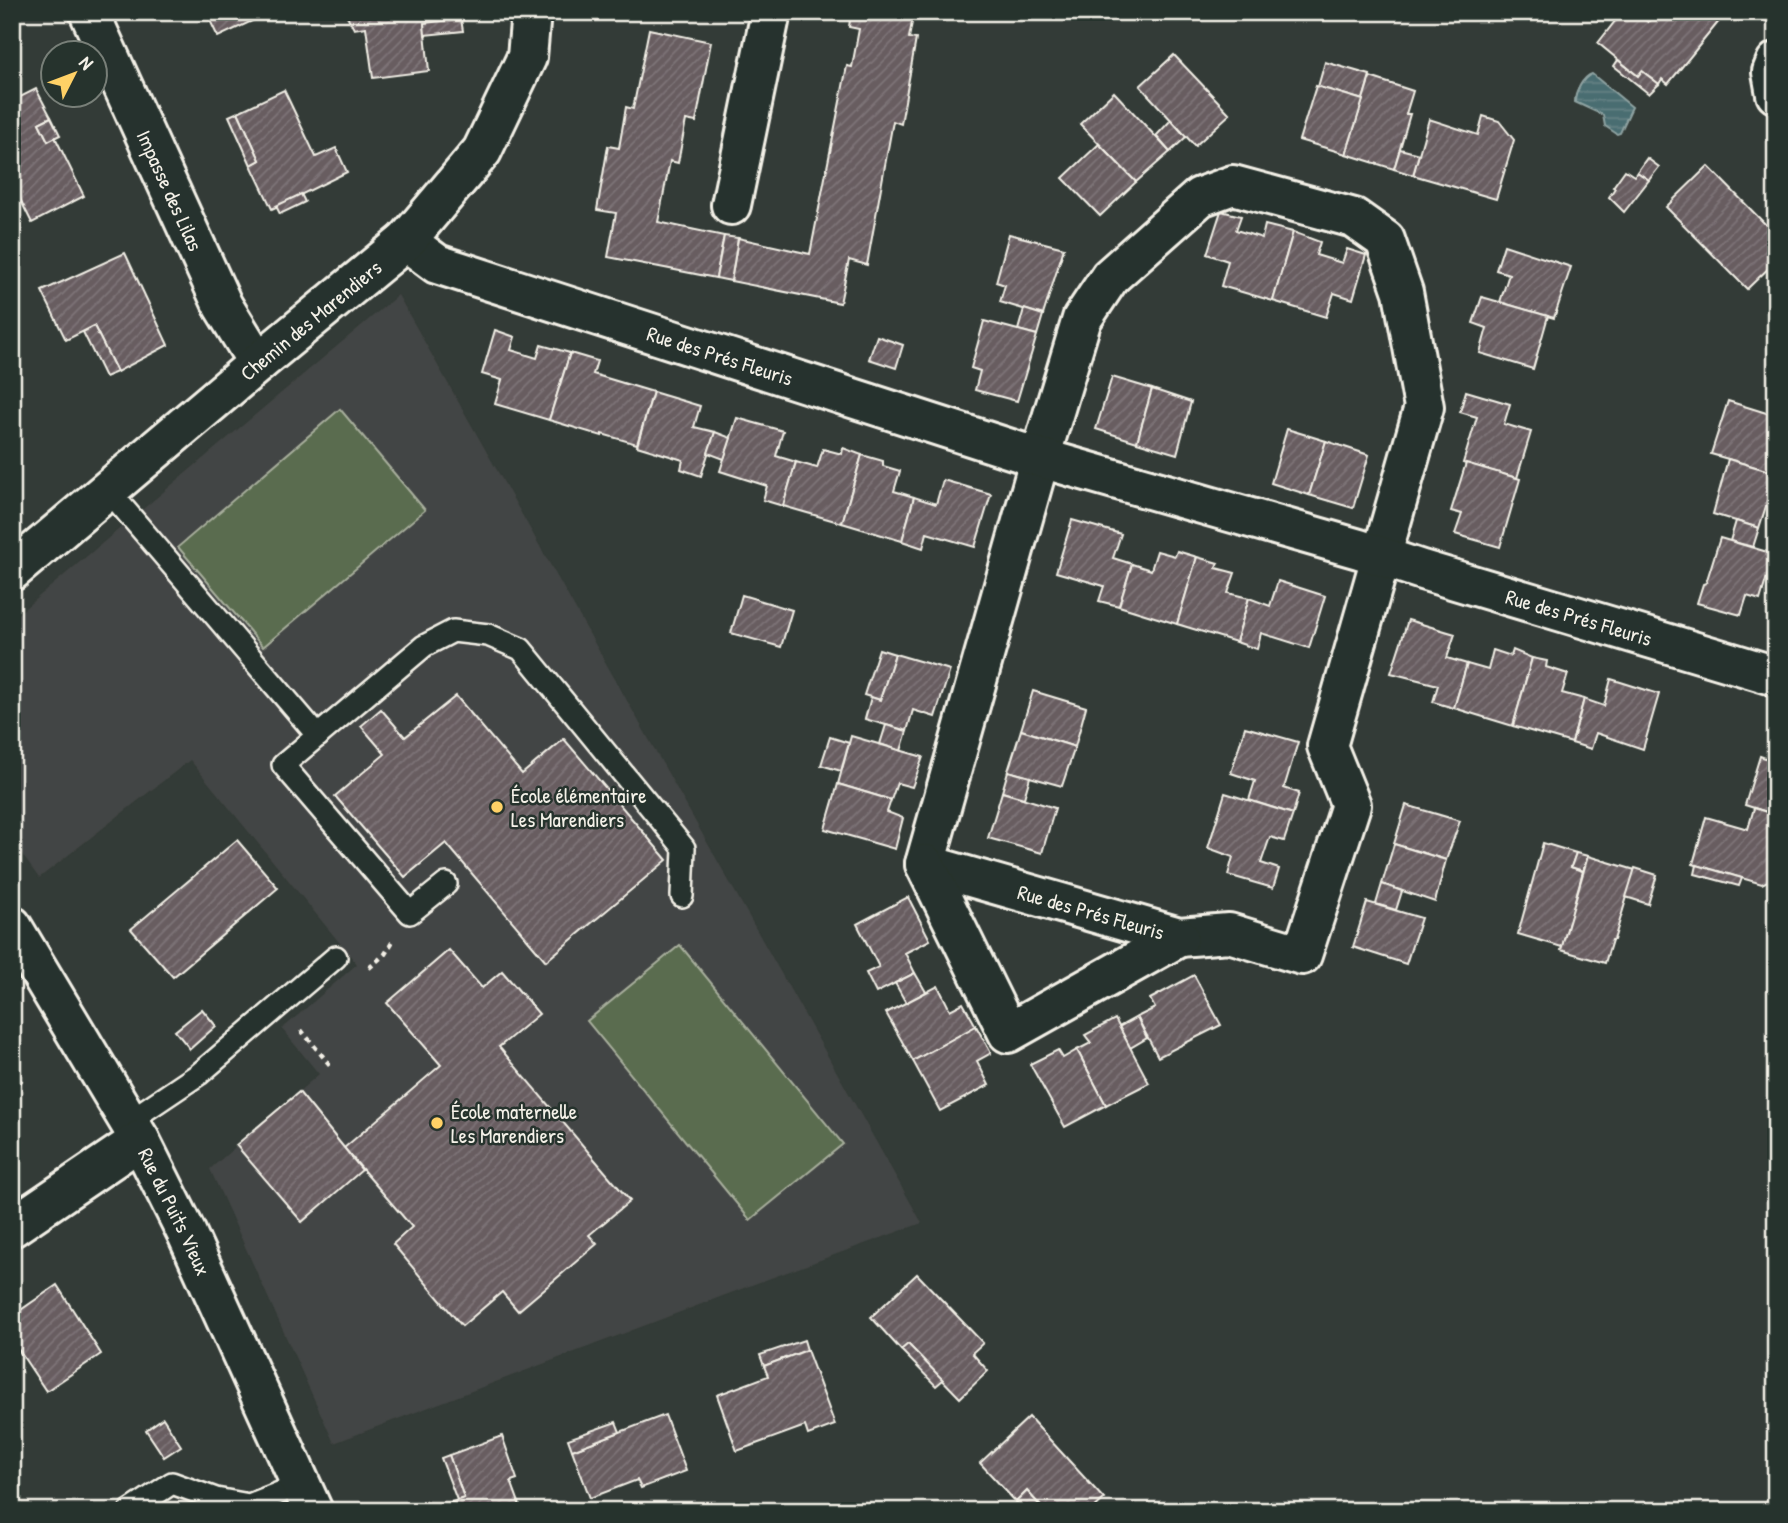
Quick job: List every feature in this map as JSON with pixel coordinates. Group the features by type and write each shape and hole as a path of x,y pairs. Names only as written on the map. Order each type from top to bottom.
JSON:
{"street":[{"name":"Impasse des Lilas","path":"89,12 223,306 258,363"},
{"name":"Chemin des Marendiers","path":"12,571 407,240 482,151 527,57 531,12"},
{"path":"731,205 771,12"},
{"path":"1776,62 1772,72 1776,94"},
{"name":"Rue des Prés Fleuris","path":"1233,185 1354,218 1385,240 1403,292 1424,407 1382,556 1327,746 1351,805 1302,955 1229,933 1180,937 925,864 1082,319 1111,277 1200,197 1233,185"},
{"name":"Rue des Prés Fleuris","path":"407,240 437,264 1040,458 1382,556 1776,677"},
{"path":"925,864 1008,1033 1180,937"},
{"name":"Rue du Puits Vieux","path":"12,926 134,1131 187,1234 307,1497"},
{"path":"12,1227 134,1131"}],"lane":[{"path":"108,490 318,736"},
{"path":"446,884 410,913 283,765 424,646 453,631 488,635 522,649 684,848 682,896"},
{"path":"134,1131 336,957"},
{"path":"131,1511 172,1483 216,1499 249,1505 307,1497"}],"path":[{"path":"298,1027 330,1065"}],"shaded area":[{"path":"398,295 922,1223 334,1443 210,1169 319,1074 282,1029 357,964 190,760 39,878 12,841 12,619"}],"green space":[{"path":"340,409 425,510 263,647 178,547"},
{"path":"680,945 843,1144 750,1220 587,1021"}],"water":[{"path":"1592,74 1632,107 1620,133 1617,134 1605,126 1603,115 1575,102 1580,85"}],"building":[{"path":"206,12 271,12 218,37"},
{"path":"345,12 460,12 461,19 424,23 429,71 373,78 366,27 354,29"},
{"path":"851,12 914,12 909,38 916,39 901,124 893,121 867,265 849,260 840,303 731,281 738,238 810,254 847,66 852,67 859,29 849,27"},
{"path":"1629,12 1636,12 1648,22 1656,12 1711,12 1720,20 1668,84 1662,79 1659,84 1642,71 1638,76 1598,43 1619,16 1624,19"},
{"path":"461,19 463,31 425,35 424,23"},
{"path":"649,29 711,42 696,122 686,120 678,163 670,161 658,222 724,236 716,278 608,257 616,213 597,210 608,146 619,148 626,107 633,109"},
{"path":"1174,55 1230,114 1195,146 1140,86"},
{"path":"1618,60 1638,76 1642,71 1659,84 1649,94 1614,66"},
{"path":"1325,62 1370,75 1363,100 1318,87"},
{"path":"1370,77 1413,91 1406,114 1410,114 1394,169 1346,154"},
{"path":"1316,86 1363,100 1346,154 1299,140"},
{"path":"36,89 38,108 46,108 51,117 39,123 48,141 55,137 84,196 32,223 12,183 12,101"},
{"path":"284,90 316,157 336,148 347,172 272,209 251,165 260,160 238,112"},
{"path":"1114,92 1170,152 1136,182 1080,124"},
{"path":"238,112 260,160 251,165 229,116"},
{"path":"1483,116 1499,121 1514,140 1496,199 1413,175 1429,119 1478,135"},
{"path":"51,117 60,135 48,141 39,123"},
{"path":"1171,120 1186,137 1170,152 1156,136"},
{"path":"1099,144 1136,182 1100,216 1063,178"},
{"path":"1400,149 1419,154 1413,175 1394,169"},
{"path":"1647,158 1659,167 1649,180 1637,172"},
{"path":"1708,166 1774,233 1769,237 1776,243 1776,261 1747,289 1666,207"},
{"path":"1625,170 1634,176 1637,172 1649,180 1624,212 1609,197"},
{"path":"301,194 305,202 280,214 276,206"},
{"path":"1221,211 1241,216 1236,230 1262,238 1265,225 1293,232 1273,301 1221,286 1228,261 1207,254"},
{"path":"1293,232 1320,242 1316,255 1342,263 1347,249 1366,255 1353,299 1334,293 1326,317 1273,301"},
{"path":"1009,234 1064,248 1043,315 1000,302 1005,285 996,282"},
{"path":"724,236 738,238 731,281 716,278"},
{"path":"1504,245 1571,267 1554,318 1500,302 1509,274 1496,270"},
{"path":"125,253 168,345 117,372 94,326 66,340 42,291"},
{"path":"1482,297 1548,316 1533,369 1480,353 1487,328 1473,323"},
{"path":"1024,309 1043,315 1037,335 1018,330"},
{"path":"984,321 1037,335 1017,401 975,390 980,371 971,368"},
{"path":"94,326 117,372 105,377 83,332"},
{"path":"495,330 515,337 511,350 537,358 541,345 570,353 549,420 495,404 502,380 482,374"},
{"path":"877,336 903,345 896,368 869,359"},
{"path":"570,353 597,361 593,374 653,392 637,444 549,420"},
{"path":"1112,377 1152,389 1137,442 1096,429"},
{"path":"1152,389 1191,402 1177,454 1137,442"},
{"path":"1466,391 1510,404 1504,424 1531,432 1517,478 1463,463 1477,417 1460,412"},
{"path":"653,392 700,406 694,427 715,432 701,476 681,469 683,460 637,446"},
{"path":"1728,401 1776,416 1776,473 1711,454"},
{"path":"737,418 783,431 776,456 796,462 783,506 763,500 767,486 720,471"},
{"path":"1287,429 1326,441 1309,495 1271,483"},
{"path":"715,432 731,438 724,459 708,453"},
{"path":"1326,441 1369,455 1353,508 1309,495"},
{"path":"843,448 862,455 842,523 783,506 796,462 817,468 823,449 842,454"},
{"path":"862,455 883,461 883,466 900,471 894,491 914,497 902,541 842,523"},
{"path":"1728,459 1776,473 1776,503 1768,500 1759,528 1713,514"},
{"path":"1466,463 1520,479 1500,547 1455,534 1462,514 1451,511"},
{"path":"943,480 991,494 975,547 927,533 923,548 902,541 914,497 936,504"},
{"path":"1072,520 1121,534 1113,558 1132,564 1119,606 1099,601 1104,586 1056,572"},
{"path":"1736,521 1759,528 1753,547 1730,541"},
{"path":"1720,538 1774,554 1760,600 1747,596 1741,615 1697,603"},
{"path":"1157,551 1175,556 1177,551 1197,557 1177,624 1119,606 1132,564 1151,570"},
{"path":"1197,557 1218,563 1216,568 1235,573 1228,593 1249,598 1236,642 1177,624"},
{"path":"1278,581 1325,596 1309,648 1261,633 1257,649 1236,642 1249,598 1270,606"},
{"path":"742,595 792,610 781,647 731,633"},
{"path":"1408,620 1455,634 1447,658 1467,664 1454,708 1433,702 1438,685 1391,673"},
{"path":"879,649 895,654 880,700 864,695"},
{"path":"1493,650 1511,656 1513,650 1532,658 1513,726 1454,708 1467,664 1488,670"},
{"path":"895,654 950,670 935,717 913,710 907,731 865,719 871,697 880,700"},
{"path":"1532,658 1547,661 1546,667 1568,674 1562,693 1584,699 1572,743 1513,726"},
{"path":"1611,679 1659,694 1643,749 1596,733 1591,749 1572,743 1584,699 1604,706"},
{"path":"1033,691 1086,707 1075,747 1021,730"},
{"path":"456,696 522,774 564,739 667,860 546,961 446,843 405,877 335,796 385,754 361,726 381,709 405,737"},
{"path":"886,725 907,731 901,751 880,744"},
{"path":"1245,727 1298,742 1284,788 1299,793 1293,814 1249,800 1255,781 1231,773"},
{"path":"1021,730 1075,747 1062,786 1008,771"},
{"path":"851,736 923,757 912,787 897,783 891,800 838,784"},
{"path":"830,737 849,743 841,771 821,765"},
{"path":"1760,756 1776,762 1776,815 1745,805"},
{"path":"1008,771 1030,777 1024,798 1002,792"},
{"path":"838,784 891,800 887,812 903,818 895,849 825,829"},
{"path":"1002,792 1055,808 1042,853 988,838"},
{"path":"1225,793 1293,814 1284,841 1270,837 1261,863 1279,869 1273,888 1228,875 1233,857 1208,848"},
{"path":"1406,805 1460,821 1446,860 1394,844"},
{"path":"1754,808 1776,815 1776,877 1762,884 1693,864 1706,817 1748,829"},
{"path":"237,840 278,888 173,977 131,929"},
{"path":"1543,843 1576,853 1571,867 1583,871 1562,947 1518,934"},
{"path":"1394,844 1446,860 1435,902 1382,884"},
{"path":"1576,853 1588,856 1583,871 1571,867"},
{"path":"1588,856 1635,870 1605,963 1561,950"},
{"path":"1697,865 1742,878 1739,886 1695,874"},
{"path":"1635,868 1657,875 1648,904 1626,897"},
{"path":"1382,884 1402,891 1396,910 1376,904"},
{"path":"908,897 930,940 905,953 915,973 876,993 866,973 879,967 857,924"},
{"path":"1367,902 1421,918 1406,964 1353,947"},
{"path":"449,950 482,988 502,971 539,1014 499,1047 630,1201 589,1235 597,1244 518,1311 502,1292 462,1326 393,1244 412,1227 344,1148 441,1065 387,1003"},
{"path":"915,973 926,992 906,1003 895,983"},
{"path":"1194,975 1221,1025 1158,1057 1137,1017 1155,1008 1150,999"},
{"path":"938,986 950,1010 963,1003 976,1026 913,1061 886,1013"},
{"path":"202,1009 216,1026 190,1049 175,1031"},
{"path":"1137,1017 1147,1038 1130,1048 1119,1027"},
{"path":"1115,1019 1149,1083 1106,1105 1077,1050 1091,1043 1085,1035"},
{"path":"976,1026 991,1053 977,1061 989,1085 940,1111 913,1061"},
{"path":"1058,1050 1063,1058 1077,1050 1106,1105 1065,1127 1030,1064"},
{"path":"12,1073 22,1081 12,1093"},
{"path":"299,1092 362,1170 302,1222 236,1145"},
{"path":"917,1274 983,1343 972,1353 988,1371 960,1398 908,1344 901,1350 871,1317"},
{"path":"57,1285 101,1354 46,1391 12,1340 12,1316"},
{"path":"804,1340 807,1350 764,1366 760,1355"},
{"path":"908,1344 943,1380 936,1386 901,1350"},
{"path":"807,1350 835,1425 808,1435 805,1426 737,1451 717,1395 768,1376 764,1366"},
{"path":"665,1415 686,1471 641,1488 637,1480 590,1498 572,1450"},
{"path":"1029,1417 1104,1499 1091,1511 1045,1511 1027,1491 1016,1502 980,1463"},
{"path":"163,1418 181,1446 164,1457 146,1430"},
{"path":"616,1422 620,1432 572,1450 568,1439"},
{"path":"502,1436 517,1479 511,1481 522,1511 446,1511 443,1505 464,1498 449,1455"},
{"path":"449,1455 464,1498 457,1500 441,1458"},
{"path":"1027,1491 1045,1511 1024,1511 1016,1502"}],"place":[{"name":"École élémentaire Les Marendiers","path":"497,807"},
{"name":"École maternelle Les Marendiers","path":"437,1123"}]}
